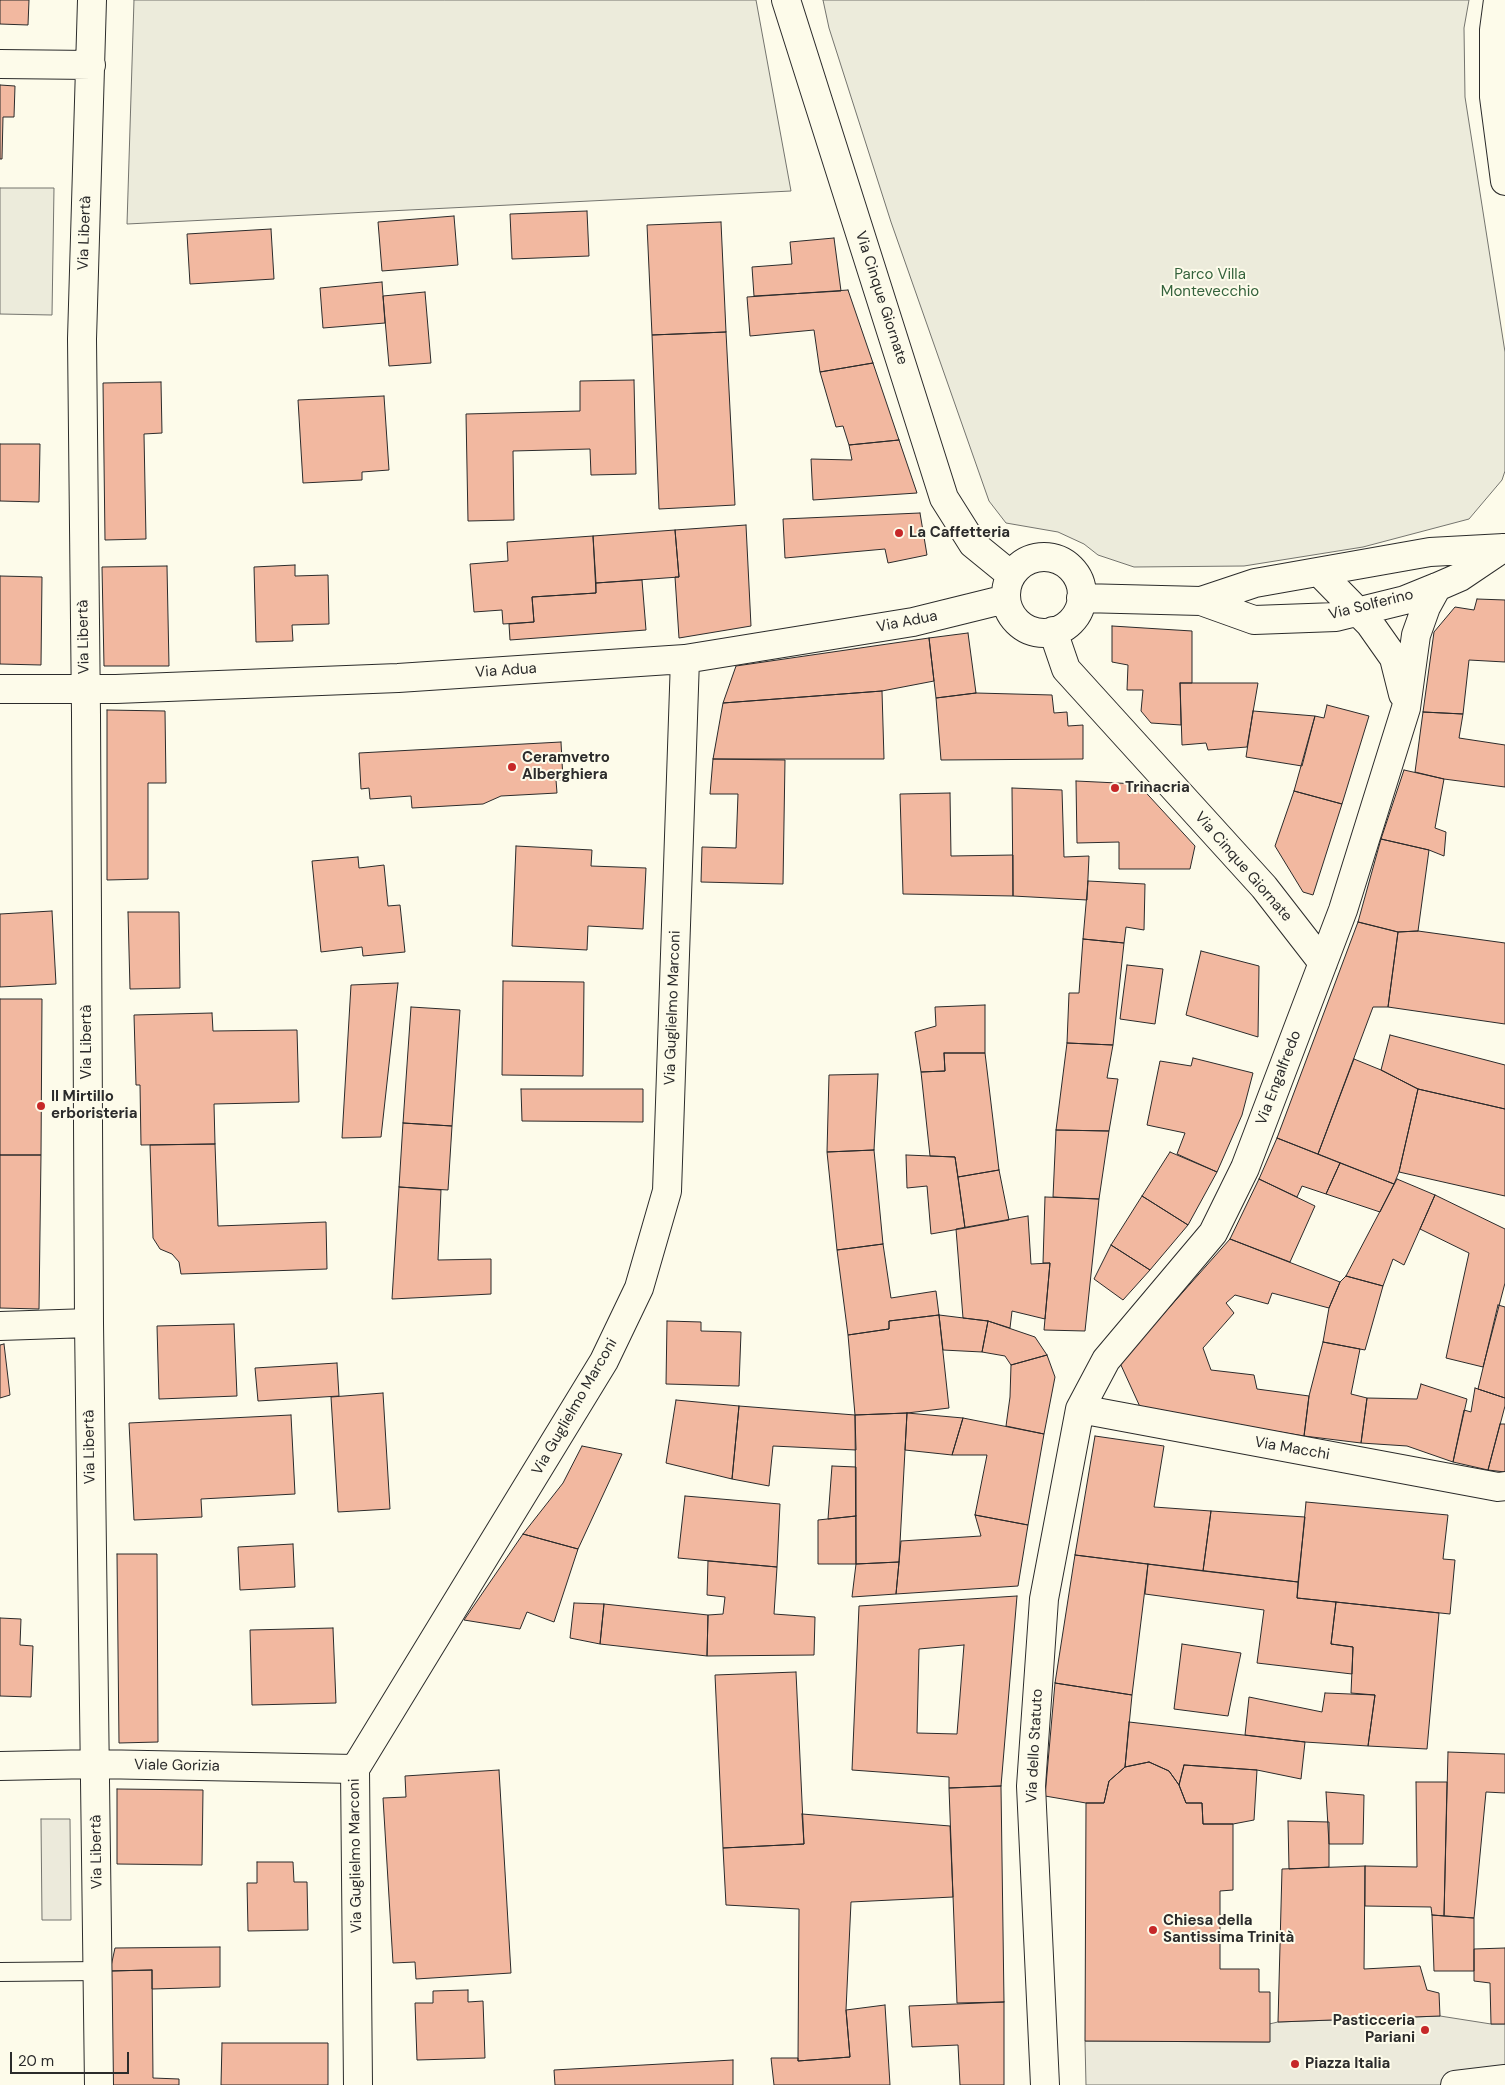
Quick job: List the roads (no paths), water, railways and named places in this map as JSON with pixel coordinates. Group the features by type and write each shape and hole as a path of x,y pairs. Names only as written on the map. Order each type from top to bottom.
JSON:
{"street":[{"name":"Via Libertà","path":"92,0 82,339 88,1323 99,2085"},
{"name":"Via Cinque Giornate","path":"786,0 944,498 973,544 1008,587"},
{"path":"1498,0 1494,30 1494,97 1505,182"},
{"path":"0,64 91,66"},
{"name":"Via Solferino","path":"1201,601 1255,583 1430,552 1504,547"},
{"name":"Via Solferino","path":"1082,598 1201,601 1254,620 1336,617 1405,600 1437,587 1460,577 1504,547"},
{"path":"1039,557 1055,558 1070,567 1079,582 1082,598 1073,620 1053,632 1036,632 1022,626 1011,614 1008,587 1023,563 1039,557"},
{"path":"1319,572 1370,624 1394,658 1406,708"},
{"name":"Via Adua","path":"0,689 85,689 398,678 685,659 913,622 1008,587"},
{"name":"Via Engalfredo","path":"1080,1409 1106,1360 1213,1233 1245,1168 1343,910 1406,708 1416,635 1426,607 1437,587"},
{"name":"Via Cinque Giornate","path":"1053,632 1066,669 1264,887 1323,963"},
{"name":"Via Guglielmo Marconi","path":"358,2085 355,1769 604,1362 642,1280 667,1191 685,659"},
{"path":"0,1326 88,1323"},
{"name":"Via Macchi","path":"1080,1409 1498,1487 1505,1486"},
{"name":"Via dello Statuto","path":"1045,2085 1031,1786 1044,1599 1080,1409"},
{"name":"Viale Gorizia","path":"0,1766 95,1764 355,1769"},
{"path":"1456,2085 1505,2079"}],"lane":[{"path":"0,1972 98,1971"}],"place":[{"name":"La Caffetteria","path":"899,533"},
{"name":"Ceramvetro Alberghiera","path":"512,767"},
{"name":"Trinacria","path":"1115,788"},
{"name":"Il Mirtillo erboristeria","path":"41,1106"},
{"name":"Chiesa della Santissima Trinità","path":"1153,1930"},
{"name":"Pasticceria Pariani","path":"1425,2030"},
{"name":"Piazza Italia","path":"1295,2064"}],"park label":[{"name":"Parco Villa Montevecchio","path":"1210,284"}]}
